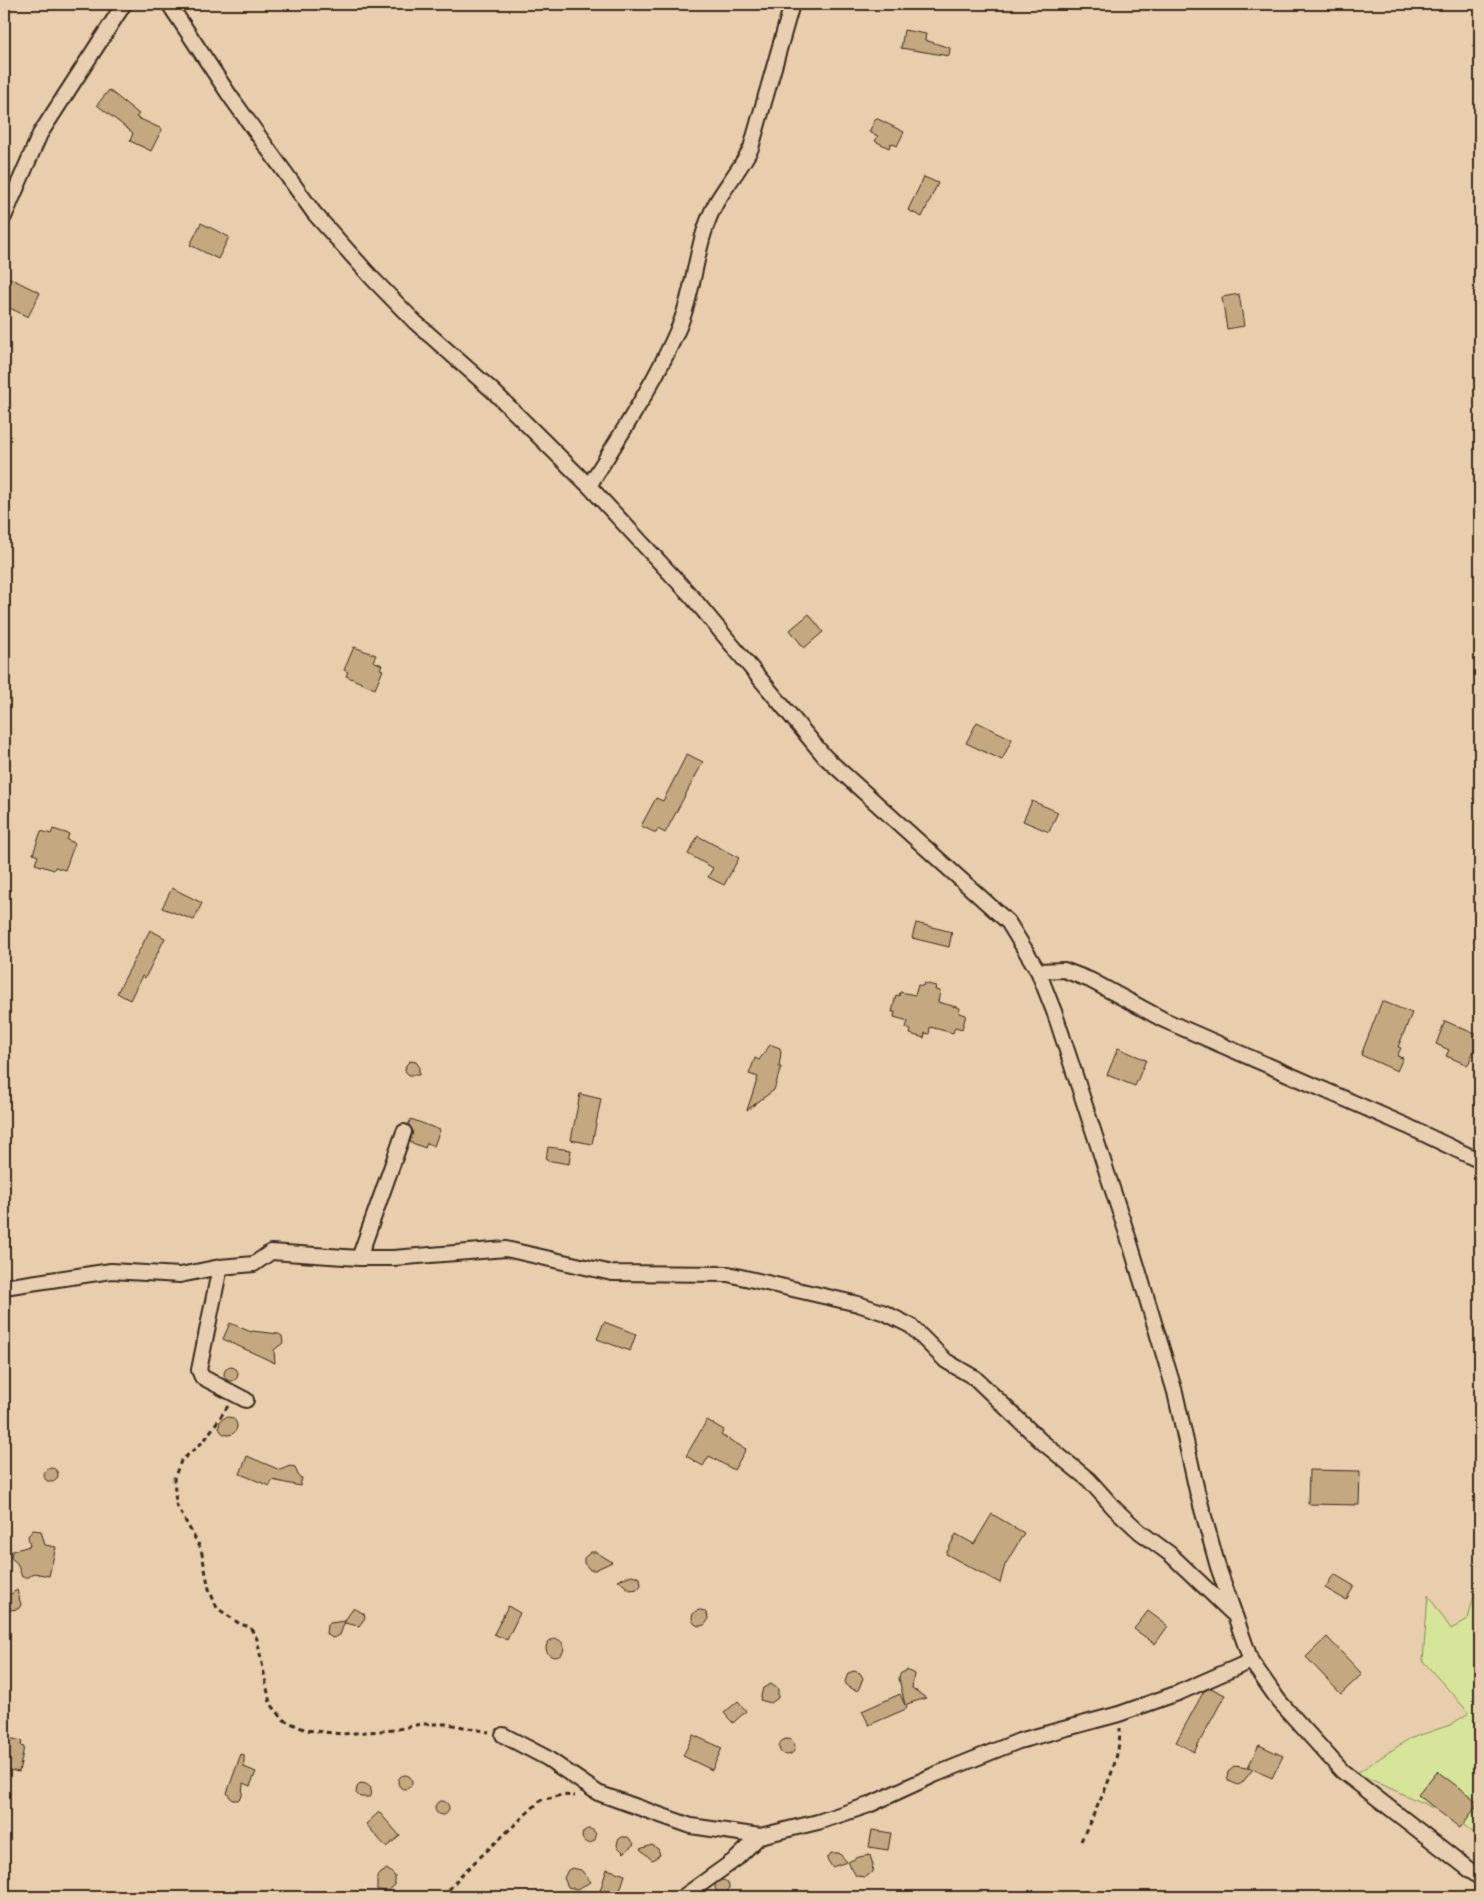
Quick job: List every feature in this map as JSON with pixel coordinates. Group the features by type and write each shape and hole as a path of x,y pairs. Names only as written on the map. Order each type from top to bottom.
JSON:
{"street":[{"path":"4,218 40,134 124,4"},
{"path":"169,4 230,96 314,213 373,279 415,322 493,391 589,486 693,598 825,757 1008,922 1038,971 1058,1023 1130,1243 1175,1392 1197,1491 1218,1567 1251,1661 1279,1701 1342,1771 1480,1878"},
{"path":"589,486 653,381 680,325 703,236 716,203 743,164 751,148 792,4"},
{"path":"1038,971 1064,970 1090,980 1164,1020 1398,1122 1480,1161"},
{"path":"359,1258 404,1132"},
{"path":"4,1287 62,1279 89,1272 111,1271 180,1275 220,1267 254,1264 271,1252 359,1258 470,1254 506,1249 612,1273 728,1274 839,1299 885,1313 911,1326 946,1361 975,1378 1041,1442 1090,1480 1114,1509 1140,1532 1170,1554 1235,1615"},
{"path":"220,1267 199,1370 202,1377 241,1398"},
{"path":"502,1734 547,1758 598,1793 691,1826 760,1836 818,1822 868,1805 934,1775 1019,1742 1119,1714 1178,1693 1251,1661"},
{"path":"683,1897 736,1859 760,1836"}],"path":[{"path":"241,1398 204,1441 181,1461 174,1478 176,1504 201,1549 209,1588 217,1608 240,1624 250,1627 257,1639 270,1703 284,1720 306,1730 342,1734 394,1730 421,1724 448,1724 502,1734"},
{"path":"1081,1841 1113,1769 1120,1744 1119,1714"},
{"path":"443,1897 461,1876 541,1800 562,1795 576,1796 598,1793"}],"green space":[{"path":"1476,1587 1480,1587 1480,1838 1455,1818 1357,1773 1409,1739 1450,1725 1469,1713 1423,1661 1428,1595 1451,1629 1468,1619"}],"building":[{"path":"904,30 926,34 925,40 950,48 949,56 901,48"},
{"path":"109,90 139,114 136,117 162,129 151,151 130,141 133,133 97,105"},
{"path":"876,118 904,132 897,146 891,143 889,148 875,141 878,136 869,132"},
{"path":"924,177 938,183 922,217 908,210"},
{"path":"201,223 229,237 218,259 190,245"},
{"path":"4,275 40,293 28,317 4,305"},
{"path":"1239,294 1244,326 1227,329 1222,297"},
{"path":"809,614 823,632 804,648 790,630"},
{"path":"354,647 376,655 373,661 382,665 380,669 383,670 375,689 346,676 348,672 344,670"},
{"path":"977,722 1012,739 1002,760 966,743"},
{"path":"687,754 703,762 665,833 658,829 656,833 641,826 656,798 663,801"},
{"path":"1032,801 1058,812 1049,832 1023,821"},
{"path":"53,829 69,834 67,840 75,843 65,870 55,867 54,870 35,864 38,856 33,854 41,831 51,834"},
{"path":"698,836 739,858 724,885 708,877 713,868 688,854"},
{"path":"172,888 202,903 194,920 162,908"},
{"path":"916,923 952,932 949,947 912,938"},
{"path":"150,930 165,938 145,978 142,976 130,1000 117,993"},
{"path":"924,983 936,986 935,990 940,991 938,1002 960,1008 959,1013 966,1015 962,1029 955,1027 953,1033 930,1027 929,1034 925,1033 924,1038 910,1034 911,1030 906,1028 908,1021 894,1017 895,1012 892,1012 896,995 899,996 900,992 915,995 918,985 923,986"},
{"path":"1382,1001 1412,1013 1398,1047 1401,1048 1397,1056 1403,1058 1397,1071 1361,1055"},
{"path":"1445,1021 1480,1036 1468,1065 1446,1056 1449,1050 1436,1044"},
{"path":"772,1045 780,1048 781,1052 779,1067 781,1067 774,1090 747,1110 758,1077 749,1074 755,1058 759,1060 769,1046"},
{"path":"1118,1048 1146,1060 1135,1086 1107,1075"},
{"path":"410,1061 416,1062 419,1066 419,1075 409,1075 405,1071 406,1065"},
{"path":"580,1094 601,1099 592,1144 571,1140"},
{"path":"411,1119 440,1130 434,1146 427,1143 425,1148 410,1142 413,1131 408,1125"},
{"path":"548,1147 571,1150 569,1164 546,1160"},
{"path":"604,1322 636,1334 630,1351 597,1339"},
{"path":"230,1323 251,1332 279,1334 282,1336 283,1343 274,1350 275,1363 223,1339"},
{"path":"228,1367 234,1367 238,1374 234,1381 228,1381 224,1377 224,1371"},
{"path":"228,1417 234,1420 237,1426 234,1432 228,1435 222,1432 219,1426 222,1420"},
{"path":"707,1420 724,1430 721,1435 746,1449 734,1470 709,1456 703,1466 686,1456"},
{"path":"247,1456 280,1470 290,1466 295,1467 299,1477 302,1478 300,1486 272,1480 270,1486 240,1474"},
{"path":"51,1468 56,1470 58,1475 56,1480 51,1482 46,1480 44,1475 46,1470"},
{"path":"1309,1470 1360,1471 1359,1505 1308,1504"},
{"path":"992,1514 1024,1533 1005,1565 1000,1583 946,1554 956,1534 974,1544"},
{"path":"33,1530 41,1531 45,1545 56,1547 49,1576 34,1573 29,1577 22,1577 17,1563 11,1558 12,1551 30,1546 28,1536"},
{"path":"591,1552 596,1552 612,1562 595,1570 590,1570 584,1563 584,1558"},
{"path":"1334,1574 1354,1586 1346,1600 1325,1588"},
{"path":"632,1575 640,1578 641,1585 638,1589 630,1590 618,1580"},
{"path":"17,1590 21,1605 18,1609 9,1610 4,1604 4,1598"},
{"path":"508,1606 520,1613 507,1640 494,1634"},
{"path":"352,1609 356,1609 364,1614 365,1618 359,1626 344,1623"},
{"path":"700,1610 706,1612 708,1618 706,1624 700,1626 694,1624 692,1618 694,1612"},
{"path":"1148,1611 1168,1626 1155,1644 1134,1629"},
{"path":"345,1621 340,1635 332,1638 326,1633 327,1625 330,1623"},
{"path":"1327,1637 1362,1674 1341,1694 1306,1657"},
{"path":"555,1639 561,1642 564,1648 561,1654 555,1657 549,1654 546,1648 549,1642"},
{"path":"907,1670 914,1674 912,1688 926,1698 907,1704 906,1709 869,1725 862,1711 900,1694 905,1705 899,1678 900,1674"},
{"path":"854,1671 860,1673 863,1678 858,1691 848,1687 845,1682 848,1673"},
{"path":"771,1684 778,1689 778,1698 771,1703 760,1700 763,1688"},
{"path":"1211,1688 1225,1695 1194,1752 1176,1742 1204,1691"},
{"path":"738,1701 746,1711 733,1723 724,1713"},
{"path":"693,1735 722,1748 712,1770 683,1756"},
{"path":"4,1737 22,1741 21,1746 24,1747 19,1772 4,1769"},
{"path":"787,1739 793,1741 795,1747 793,1753 787,1755 781,1753 779,1747 781,1741"},
{"path":"1259,1745 1283,1756 1272,1778 1248,1767"},
{"path":"241,1754 244,1755 244,1767 256,1772 250,1786 243,1783 242,1796 238,1800 232,1800 227,1793"},
{"path":"1235,1766 1253,1769 1242,1783 1238,1785 1229,1781 1227,1777 1228,1772"},
{"path":"1437,1771 1479,1803 1460,1828 1418,1795"},
{"path":"402,1775 408,1775 412,1782 408,1789 402,1789 398,1785 398,1779"},
{"path":"361,1783 371,1788 370,1797 360,1797 356,1793 357,1787"},
{"path":"439,1801 445,1801 449,1808 445,1815 439,1815 435,1811 435,1805"},
{"path":"379,1812 400,1836 386,1847 366,1824"},
{"path":"586,1829 592,1829 596,1836 592,1843 586,1843 582,1839 582,1833"},
{"path":"872,1830 891,1833 888,1850 869,1847"},
{"path":"622,1837 628,1837 634,1844 624,1853 617,1846 618,1840"},
{"path":"652,1845 658,1849 660,1855 652,1860 640,1849"},
{"path":"831,1853 839,1853 847,1862 832,1867 827,1859"},
{"path":"870,1855 873,1865 872,1872 866,1877 856,1876 848,1862"},
{"path":"572,1868 581,1870 591,1882 577,1889 568,1887 564,1878 568,1870"},
{"path":"387,1869 395,1876 395,1885 388,1891 377,1890 377,1876"},
{"path":"607,1869 625,1875 618,1897 598,1897"},
{"path":"722,1880 727,1882 729,1887 727,1892 722,1894 717,1892 715,1887 717,1882"}]}
